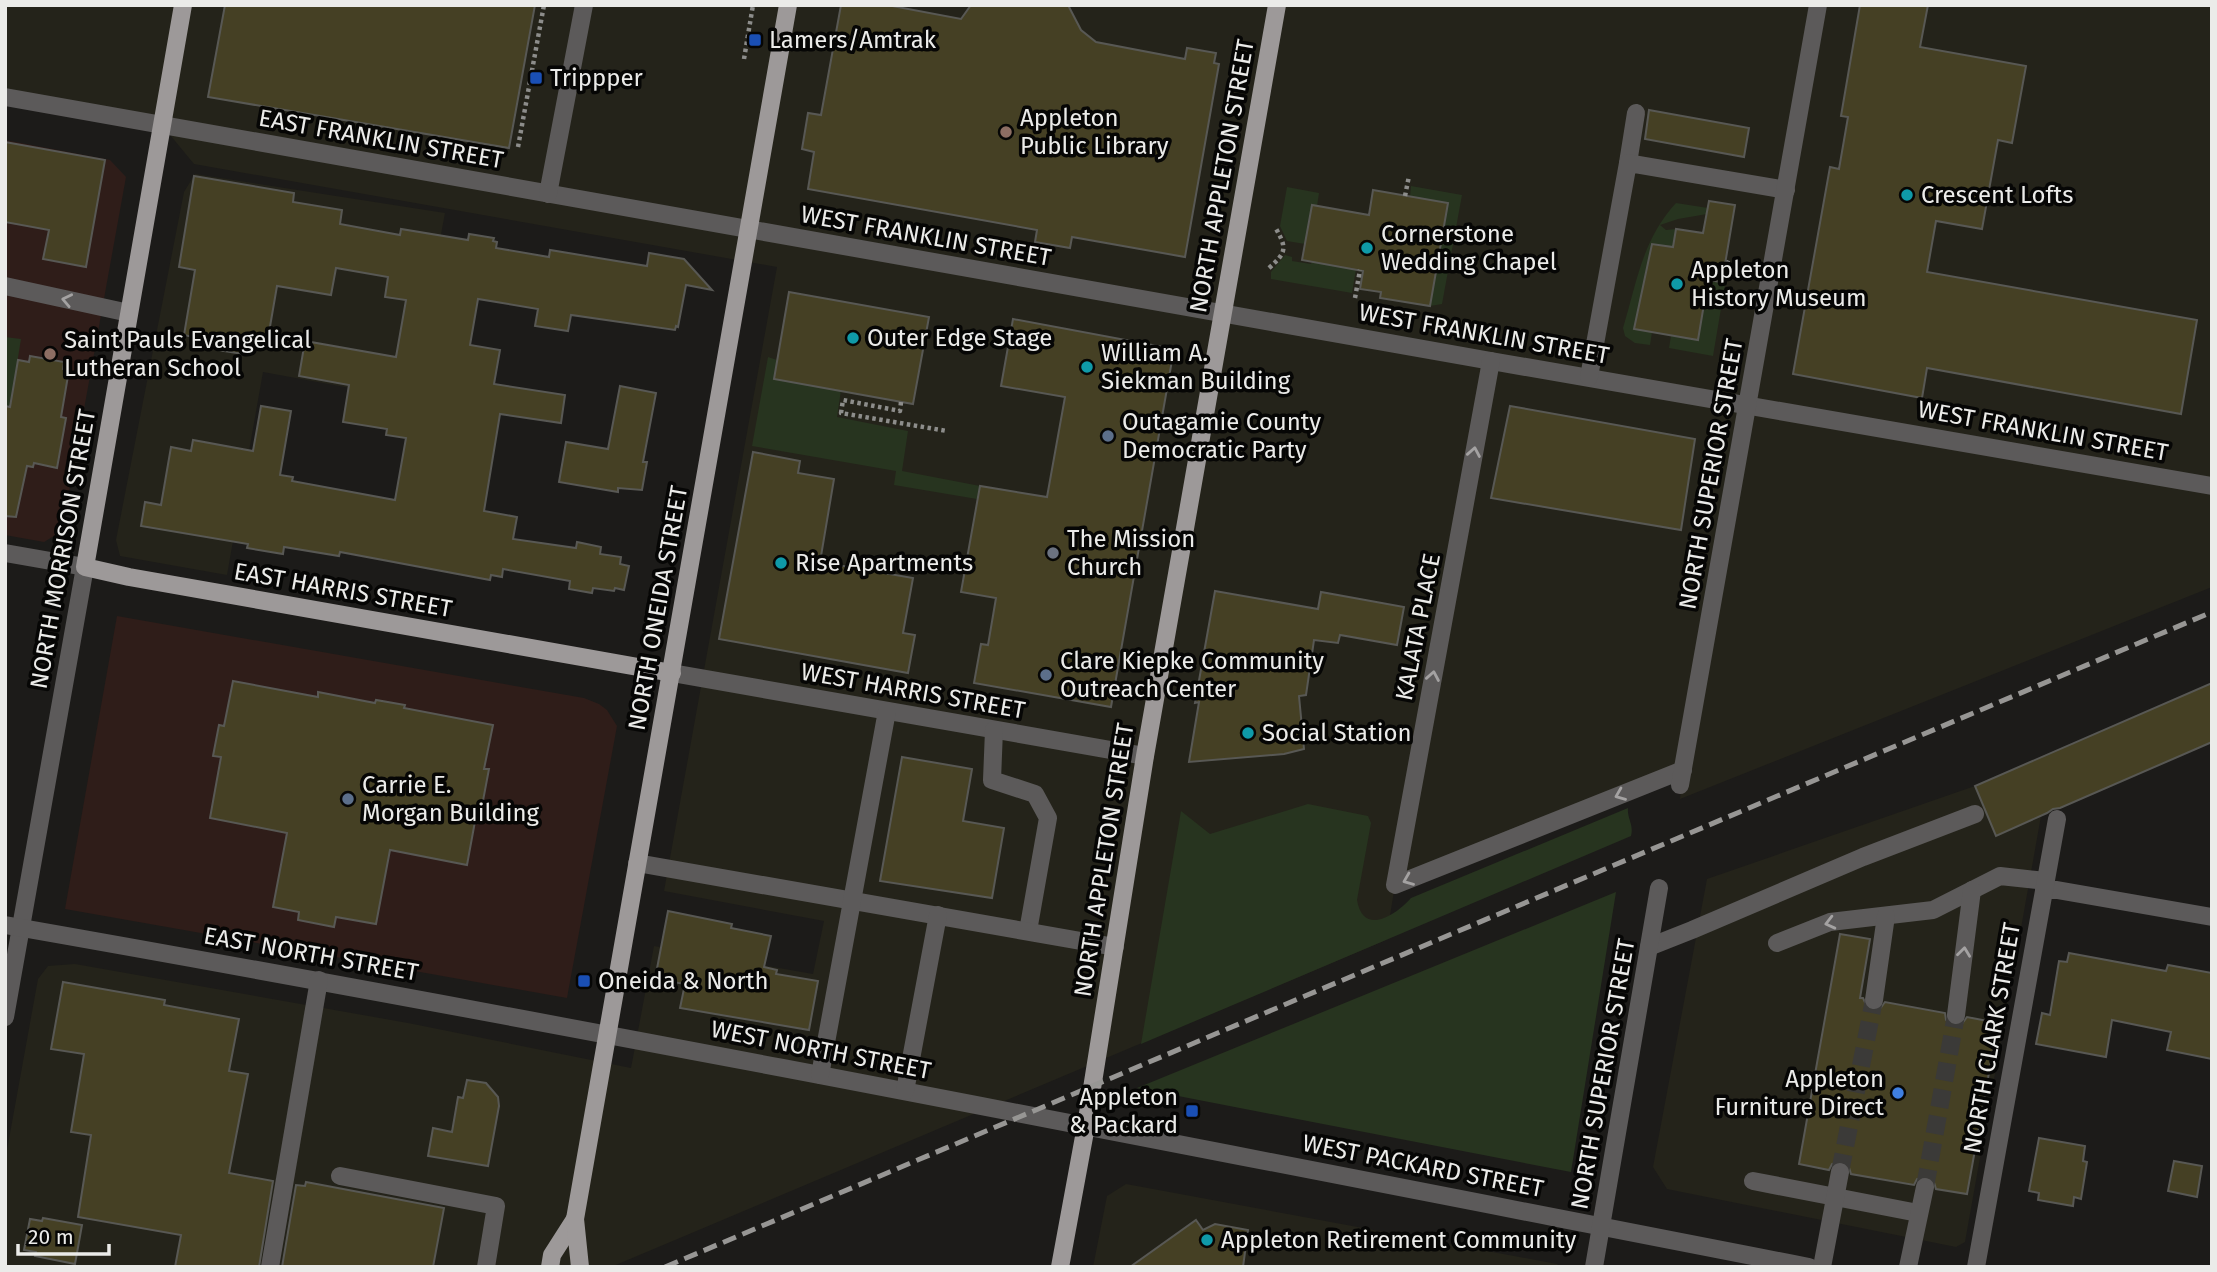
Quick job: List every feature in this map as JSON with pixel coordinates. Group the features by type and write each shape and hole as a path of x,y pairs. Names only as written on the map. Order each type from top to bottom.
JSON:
{"main road":[{"name":"NORTH MORRISON STREET","path":"86,568 183,5"},
{"name":"NORTH ONEIDA STREET","path":"580,1267 575,1219 788,5"},
{"name":"NORTH APPLETON STREET","path":"1060,1267 1086,1126 1145,756 1277,5"},
{"name":"EAST HARRIS STREET","path":"86,568 672,673"},
{"name":"NORTH ONEIDA STREET","path":"550,1267 552,1255 575,1219"}],"street":[{"path":"548,194 584,5"},
{"name":"NORTH SUPERIOR STREET","path":"1682,777 1818,5"},
{"name":"EAST FRANKLIN STREET","path":"5,97 748,230"},
{"path":"1588,377 1636,113"},
{"path":"1628,163 1786,190"},
{"name":"WEST FRANKLIN STREET","path":"748,230 2212,486"},
{"path":"5,286 129,313"},
{"name":"KALATA PLACE","path":"1491,361 1395,885 1682,777"},
{"name":"EAST HARRIS STREET","path":"5,554 86,568"},
{"name":"NORTH MORRISON STREET","path":"5,1017 13,926 86,568"},
{"name":"WEST HARRIS STREET","path":"672,673 1145,756"},
{"path":"820,1075 887,711"},
{"path":"994,730 992,780 1035,794 1048,818 1028,931"},
{"path":"1649,947 1863,857 1975,814"},
{"name":"NORTH CLARK STREET","path":"1976,1267 2057,819"},
{"path":"637,863 1115,947"},
{"path":"1777,943 1830,922 1933,910 2000,876 2212,917"},
{"name":"NORTH SUPERIOR STREET","path":"1594,1267 1659,888"},
{"path":"1956,1015 1972,890"},
{"path":"905,1091 938,915"},
{"path":"1874,1000 1886,916"},
{"name":"EAST NORTH STREET","path":"13,926 319,980 607,1035"},
{"path":"270,1267 319,980"},
{"name":"WEST NORTH STREET","path":"607,1035 1027,1114"},
{"name":"WEST PACKARD STREET","path":"1027,1114 1809,1267"},
{"path":"1822,1267 1840,1172"},
{"path":"340,1177 496,1206 486,1267"},
{"path":"1753,1181 1917,1213"},
{"path":"1908,1267 1917,1213 1925,1187"}],"path":[{"path":"518,147 544,5"},
{"path":"744,59 753,5"},
{"path":"1405,196 1409,176"},
{"path":"1269,268 1282,256 1284,250 1284,243 1275,227"},
{"path":"1284,250 1293,252"},
{"path":"1726,262 1733,265"},
{"path":"1355,298 1360,270"},
{"path":"901,402 900,411 843,400 841,413 947,431"}],"shaded area":[{"path":"5,5 2212,5 2212,587 1680,799 1683,770 1395,885 1386,940 611,1267 5,1267 5,1161 38,979 48,966 75,964 408,1023 631,1068 654,946 813,974 824,921 664,891 777,267 194,164 161,124 5,97"},
{"name":"Saint Pauls Evangelical Lutheran School","path":"5,140 110,160 126,177 62,531 44,542 5,535"},
{"path":"195,174 445,213 410,399 263,372 227,575 120,556 116,540 184,192"},
{"path":"117,616 584,698 607,710 617,726 567,998 65,909"},
{"path":"1975,786 1996,835 2041,816 1965,1242 1956,1247 1667,1189 1653,1167 1707,879"},
{"path":"1126,1184 1557,1264 1560,1267 1093,1267 1107,1196"}],"green space":[{"path":"1411,186 1462,195 1442,304 1430,306 1448,204 1410,197"},
{"path":"1287,187 1319,193 1317,206 1312,205 1305,244 1287,241 1280,226"},
{"path":"1676,203 1708,208 1707,214 1660,225 1666,230 1676,229 1673,247 1652,244 1634,329 1652,332 1650,345 1635,343 1625,336 1623,328 1637,278 1655,232 1665,217"},
{"path":"1285,255 1292,257 1292,261 1356,269 1352,293 1271,279 1271,272"},
{"path":"1724,270 1727,273 1713,356 1669,348 1671,336 1698,340 1708,280 1722,282"},
{"path":"5,337 21,339 10,407 5,406"},
{"path":"768,357 777,360 774,379 841,390 837,417 908,431 902,471 980,486 977,499 894,485 896,471 752,446"},
{"path":"1308,804 1368,816 1371,823 1357,900 1360,911 1373,920 1397,911 1411,898 1628,808 1632,832 1631,836 1141,1044 1181,811 1210,834"},
{"path":"1616,892 1571,1172 1137,1088"}],"building":[{"path":"225,5 535,5 509,148 208,97"},
{"name":"Appleton Public Library","path":"841,5 887,5 961,19 971,5 1068,5 1081,30 1096,42 1185,59 1187,48 1216,53 1214,63 1219,64 1185,257 1072,237 1070,248 1035,242 1037,230 808,189 814,152 802,149 808,113 821,115"},
{"name":"Crescent Lofts","path":"1860,5 1928,5 1920,47 2026,66 2012,143 1998,140 1982,229 1936,221 1927,272 2197,320 2181,414 1927,368 1922,398 1793,374 1830,167 1839,169 1848,117 1841,116"},
{"path":"1649,110 1749,128 1744,157 1645,139"},
{"path":"5,142 105,160 86,267 43,259 49,230 5,222"},
{"path":"194,176 294,193 293,202 342,210 340,224 400,235 401,229 468,240 469,234 494,238 493,241 497,242 496,248 549,257 550,250 647,266 649,253 684,259 712,290 686,285 678,327 676,326 675,330 571,315 568,331 535,326 538,309 478,299 470,345 500,350 494,384 565,395 561,423 500,414 484,511 517,517 513,539 576,548 577,542 601,547 600,554 621,557 620,564 629,566 624,590 593,588 592,593 569,589 570,581 503,569 502,577 491,575 490,580 340,552 339,556 284,547 283,554 247,548 248,544 141,526 145,502 161,505 171,447 191,451 193,440 253,451 261,406 291,411 280,475 293,477 292,481 395,500 406,438 386,435 387,429 343,422 349,385 299,376 305,341 396,357 406,300 385,297 388,277 336,268 331,295 277,286 267,344 246,340 244,354 217,350 218,344 184,335 195,270 179,267"},
{"name":"Cornerstone Wedding Chapel","path":"1373,190 1448,203 1430,306 1380,298 1381,292 1360,289 1363,271 1302,260 1312,205 1369,215"},
{"path":"1709,201 1735,205 1722,282 1708,280 1698,340 1634,329 1652,244 1673,247 1676,229 1703,233"},
{"name":"Outer Edge Stage","path":"789,292 929,317 913,404 774,379"},
{"path":"1013,319 1174,349 1111,707 974,683 981,644 988,645 996,598 961,592 980,486 1047,497 1065,397 1001,386"},
{"path":"30,356 64,362 63,369 69,370 61,417 66,418 57,468 34,463 33,467 27,466 16,517 5,516 5,406 10,407 18,360 29,362"},
{"path":"620,386 656,393 643,462 647,462 642,490 618,488 618,492 559,482 566,442 608,449"},
{"path":"1510,406 1695,439 1681,530 1491,498"},
{"name":"Rise Apartments","path":"753,452 800,461 798,473 834,479 820,562 913,578 903,633 915,635 908,673 719,639"},
{"path":"1215,591 1318,609 1321,592 1404,607 1397,645 1340,635 1338,643 1314,640 1306,695 1299,696 1304,749 1284,754 1189,762 1199,702 1195,703"},
{"name":"Carrie E. Morgan Building","path":"233,681 318,697 318,692 375,703 376,700 493,725 484,769 489,769 482,806 478,805 467,865 390,850 376,924 336,917 334,927 298,920 299,912 273,907 287,833 210,818 221,757 213,756 219,725 224,726"},
{"path":"2212,683 2212,742 1996,836 1975,786"},
{"path":"902,757 972,769 963,821 1004,828 992,898 880,881"},
{"path":"668,911 732,924 731,928 771,936 764,967 777,970 776,974 818,981 809,1030 680,1008 685,984 655,979"},
{"name":"Appleton Furniture Direct","path":"1840,934 1870,939 1860,998 1863,998 1868,1009 1879,1010 1885,1002 1945,1013 1946,1020 1954,1026 1961,1025 1967,1017 1998,1023 1967,1194 1936,1189 1933,1179 1927,1176 1917,1179 1914,1185 1851,1174 1848,1164 1841,1161 1832,1164 1829,1170 1799,1164"},
{"path":"2069,953 2166,971 2168,965 2212,973 2212,1059 2167,1050 2171,1032 2112,1020 2106,1057 2036,1044 2042,1013 2050,1015 2059,961 2067,962"},
{"path":"63,982 165,1000 164,1005 239,1019 229,1071 248,1074 229,1173 273,1181 259,1267 175,1267 181,1235 78,1217 91,1135 71,1132 84,1054 51,1049"},
{"path":"467,1080 486,1083 498,1097 499,1106 488,1166 428,1156 433,1128 452,1132 458,1097 463,1098"},
{"path":"2039,1138 2085,1146 2083,1161 2087,1162 2081,1199 2074,1197 2073,1206 2038,1200 2039,1193 2029,1191"},
{"path":"2174,1161 2202,1166 2197,1197 2168,1191"},
{"path":"306,1182 444,1208 433,1267 282,1267 296,1185 305,1186"},
{"path":"43,1218 82,1225 75,1264 35,1256 36,1252 24,1250 30,1219 42,1221"},
{"name":"Appleton Retirement Community","path":"1196,1220 1203,1230 1215,1224 1248,1230 1243,1267 1130,1267"}],"tunnel":[{"path":"1840,1172 1874,1000"},
{"path":"1925,1187 1956,1015"}],"railway":[{"path":"665,1267 2212,612"}],"place":[{"name":"Lamers/Amtrak","path":"755,40"},
{"name":"Trippper","path":"536,78"},
{"name":"Appleton Public Library","path":"1006,132"},
{"name":"Crescent Lofts","path":"1907,195"},
{"name":"Cornerstone Wedding Chapel","path":"1367,248"},
{"name":"Appleton History Museum","path":"1677,284"},
{"name":"Outer Edge Stage","path":"853,338"},
{"name":"Saint Pauls Evangelical Lutheran School","path":"50,354"},
{"name":"William A. Siekman Building","path":"1087,367"},
{"name":"Outagamie County Democratic Party","path":"1108,436"},
{"name":"The Mission Church","path":"1053,553"},
{"name":"Rise Apartments","path":"781,563"},
{"name":"Clare Kiepke Community Outreach Center","path":"1046,675"},
{"name":"Social Station","path":"1248,733"},
{"name":"Carrie E. Morgan Building","path":"348,799"},
{"name":"Oneida & North","path":"584,981"},
{"name":"Appleton Furniture Direct","path":"1898,1093"},
{"name":"Appleton & Packard","path":"1192,1111"},
{"name":"Appleton Retirement Community","path":"1207,1240"}]}
